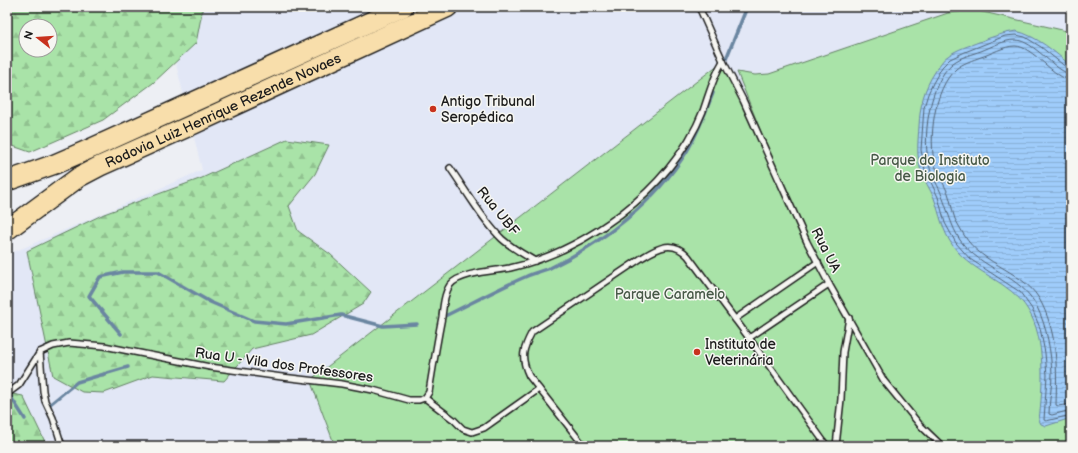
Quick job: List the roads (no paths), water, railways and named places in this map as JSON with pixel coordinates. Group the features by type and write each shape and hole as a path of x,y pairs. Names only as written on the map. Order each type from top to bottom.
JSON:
{"highway":[{"name":"Rodovia Luiz Henrique Rezende Novaes","path":"7,181 55,164 92,148 403,7"},
{"name":"Rodovia Luiz Henrique Rezende Novaes","path":"7,230 79,177 100,166 448,7"}],"lane":[{"name":"Rua UA","path":"700,7 723,61 743,100 807,242 829,284 884,381 920,425 942,446"},
{"path":"539,389 484,428 472,432 463,429 454,420 425,398 429,392 444,304 450,285 462,277 510,268 535,261 560,251 621,214 649,190 671,164 689,138 703,112 711,86 723,61"},
{"name":"Rua UBF","path":"450,168 500,238 519,252 535,261"},
{"path":"584,446 528,376 522,358 526,344 532,332 643,257 660,247 672,246 684,251 827,446"},
{"path":"735,319 818,262"},
{"path":"749,338 829,284"},
{"path":"836,446 841,399 843,352 849,318"},
{"name":"Rua U - Vila dos Professores","path":"40,352 60,344 79,343 104,346 210,367 342,384 373,390 409,400 425,398"},
{"path":"7,394 19,385 40,352"},
{"path":"40,352 45,401 53,418 62,446"}],"water":[{"path":"1016,31 1024,33 1038,41 1052,50 1071,66 1071,418 1046,426 1041,424 1039,420 1042,393 1042,364 1038,334 1034,321 1021,300 1002,284 971,264 961,256 953,246 946,234 934,198 922,174 918,154 920,118 923,98 931,78 938,67 946,57 963,48 997,35"}],"waterway":[{"path":"726,59 747,7"},
{"path":"443,317 531,274 550,268 570,258 590,246 627,219 660,187 687,151 698,130 713,93"},
{"path":"121,334 89,296 100,277 123,272 158,272 210,302 254,321 286,324 341,315 383,326 417,324"},
{"path":"49,405 77,382 128,367"},
{"path":"9,394 25,419"}],"place":[{"name":"Antigo Tribunal Seropédica","path":"433,109"},
{"name":"Instituto de Veterinária","path":"697,352"}],"park label":[{"name":"Parque do Instituto de Biologia","path":"930,168"},
{"name":"Parque Caramelo","path":"670,294"}]}
